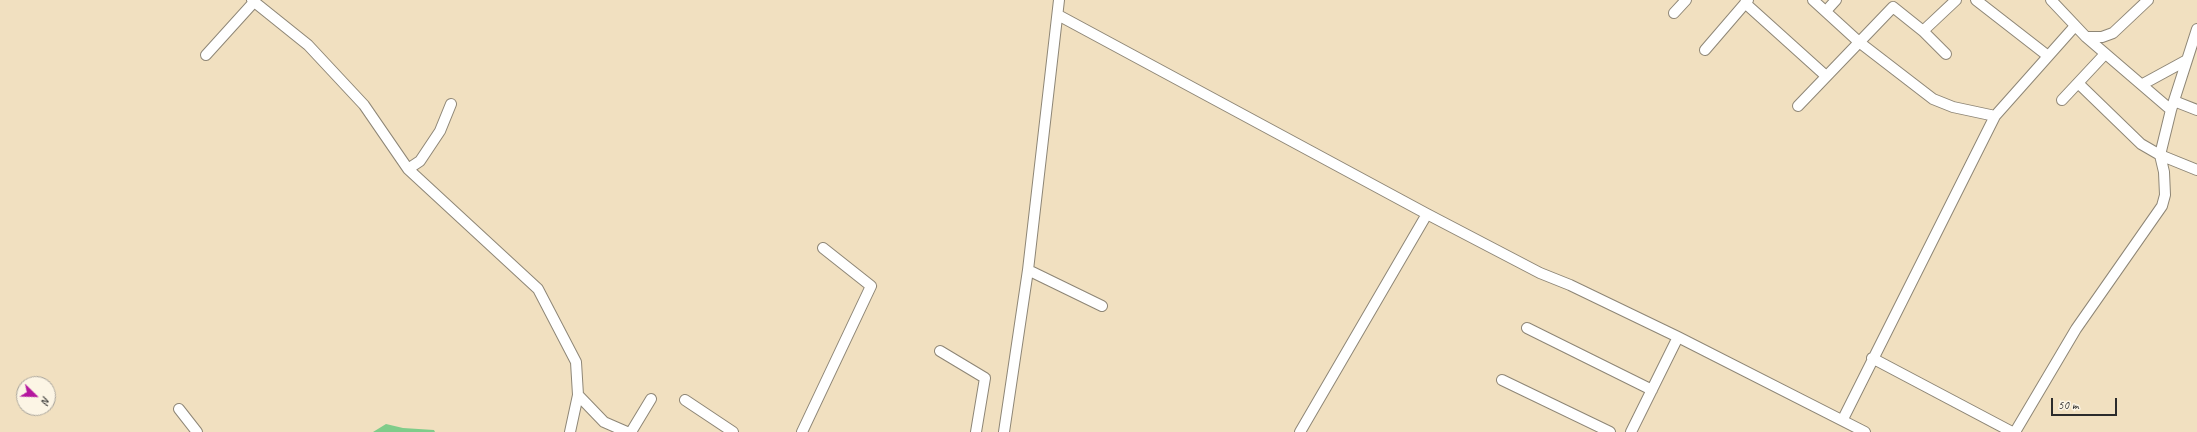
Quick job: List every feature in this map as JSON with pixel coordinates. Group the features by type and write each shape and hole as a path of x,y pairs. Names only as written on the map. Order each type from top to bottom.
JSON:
{"street":[{"path":"1004,432 1028,270 1060,0"},
{"path":"1674,13 1686,0"},
{"path":"1813,0 1859,42 1933,99 1953,107 1995,116"},
{"path":"1826,11 1836,0"},
{"path":"1923,31 1956,0"},
{"path":"1976,0 2048,56"},
{"path":"206,54 253,1 308,45 364,105 408,169 538,290 576,362 578,395 570,432"},
{"path":"1706,50 1746,2 1826,76"},
{"path":"2056,2 2086,37 2143,84 2173,106 2197,110"},
{"path":"2086,37 2102,37 2113,33 2141,2"},
{"path":"1798,106 1896,3 1946,54"},
{"path":"1058,14 1427,214 1540,273 1570,285 1678,337 1843,419 1865,432"},
{"path":"1843,419 1872,358 1995,116 2075,26"},
{"path":"1872,358 2013,432 2076,329 2162,206 2165,195 2164,172 2160,155 2187,60 2194,47 2197,29"},
{"path":"2062,100 2105,54"},
{"path":"2143,84 2187,60"},
{"path":"2078,83 2141,144 2160,155 2197,170"},
{"path":"408,169 420,161 439,132 451,104"},
{"path":"1300,432 1427,214"},
{"path":"802,432 871,286 823,248"},
{"path":"1028,270 1102,306"},
{"path":"1527,328 1652,390"},
{"path":"1631,432 1678,337"},
{"path":"940,351 985,378 976,432"},
{"path":"1502,380 1610,432"},
{"path":"578,395 604,422 627,432"},
{"path":"631,432 650,399"},
{"path":"685,400 733,432"},
{"path":"179,409 197,432"}],"green space":[{"path":"386,424 403,428 434,430 435,432 373,432"}]}
